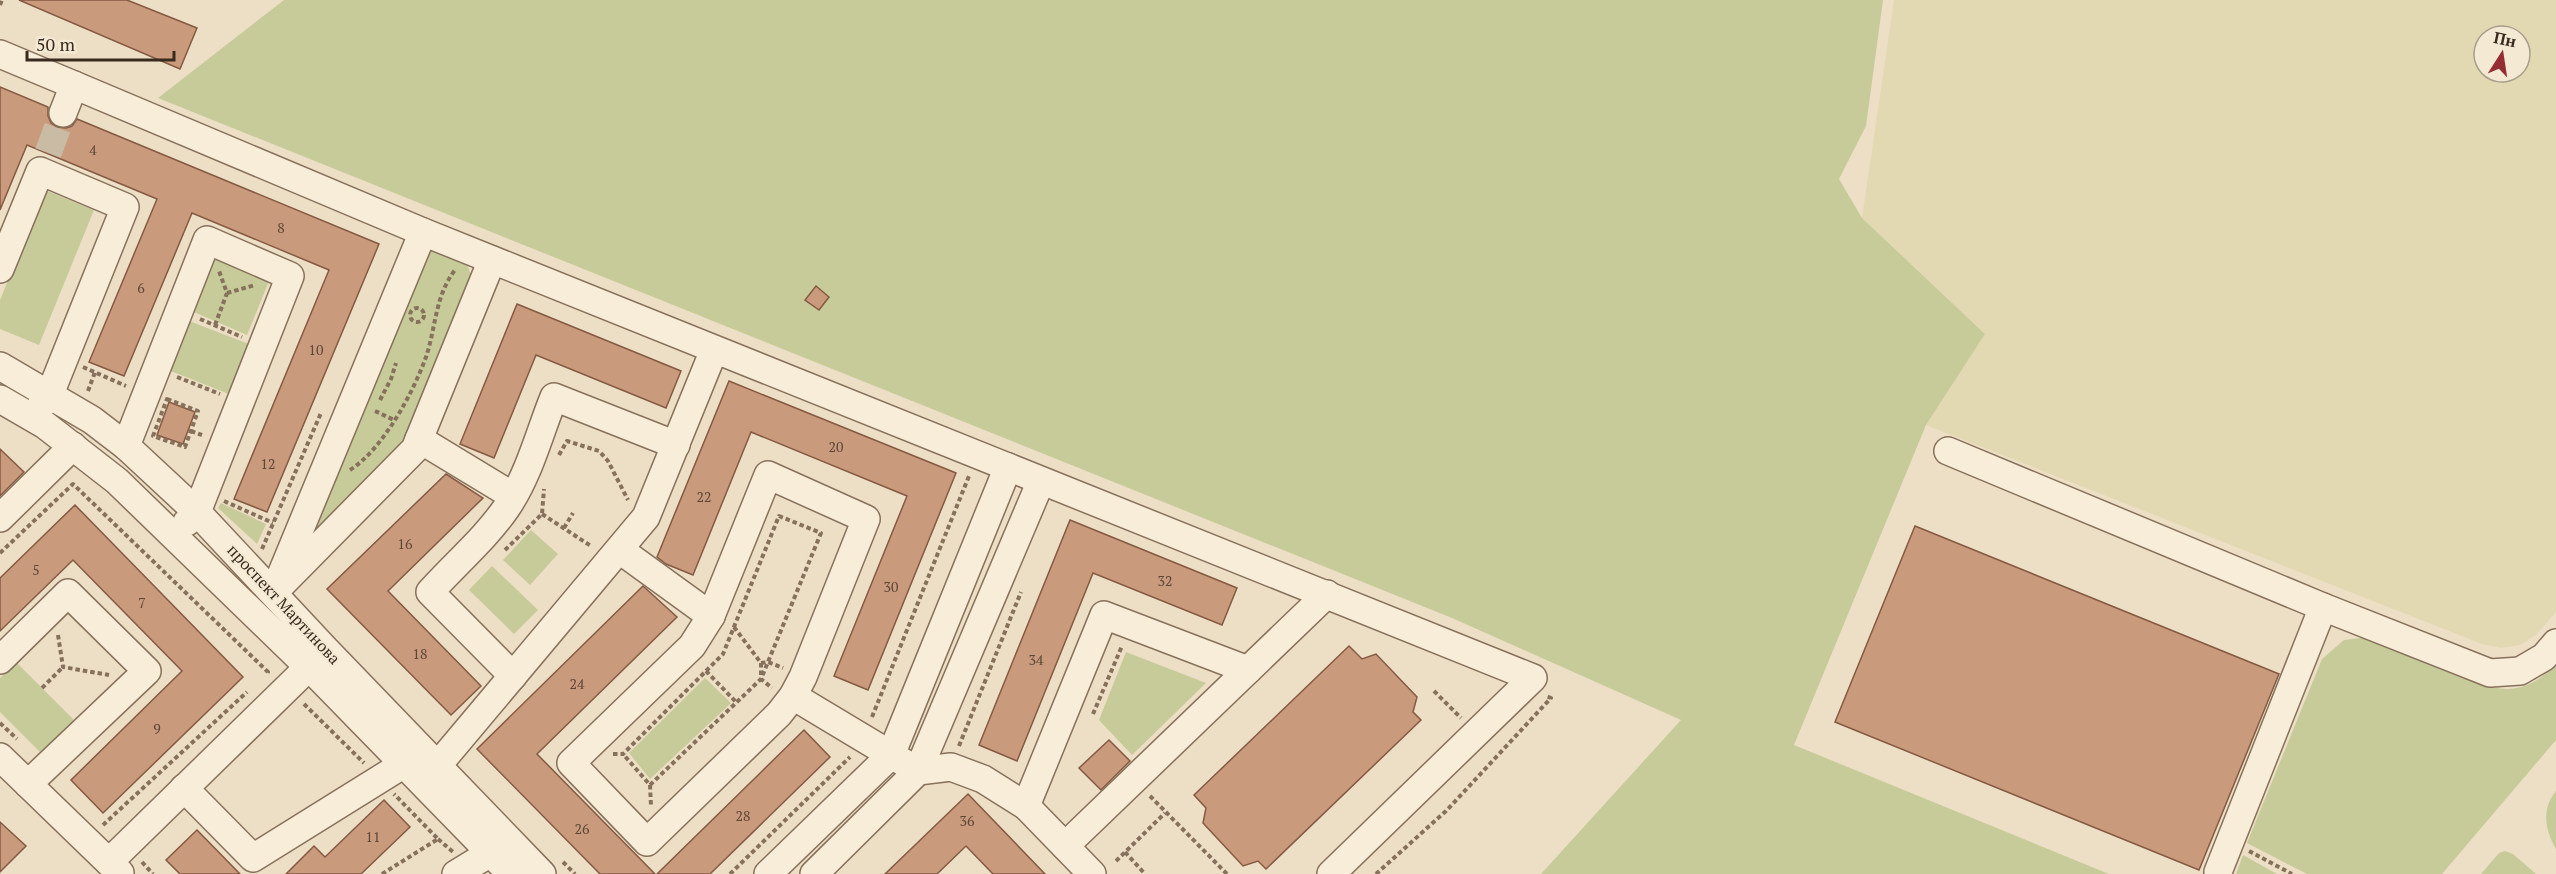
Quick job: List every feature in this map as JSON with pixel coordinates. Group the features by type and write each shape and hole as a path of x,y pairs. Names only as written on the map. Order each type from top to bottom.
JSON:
{"street":[{"path":"0,54 423,232 714,350 1005,474 1041,481 1533,678 1331,874"},
{"path":"63,113 74,85"},
{"path":"0,270 44,162 125,207 50,394 33,418"},
{"path":"274,592 423,232"},
{"path":"126,446 207,240 290,276 200,505 174,536"},
{"path":"274,592 415,449 492,260"},
{"path":"438,765 513,676 607,549 646,517 714,350"},
{"name":"проспект Мартинова","path":"0,366 92,420 200,505 274,592 317,659 405,764 501,847 552,867"},
{"path":"513,676 430,592 492,525 513,496 554,398 676,445"},
{"name":"проспект Мартинова","path":"0,399 33,418 73,446 117,481 174,536 438,765 501,847 511,874"},
{"path":"419,439 513,496"},
{"path":"0,518 73,446"},
{"path":"1948,451 2323,607 2490,673 2520,671 2544,657 2556,643"},
{"path":"768,874 896,742 1005,474"},
{"path":"768,475 866,519 798,687 779,714 647,842 571,763 692,646 722,622 768,475"},
{"path":"814,874 918,771 1041,481"},
{"path":"607,549 722,622"},
{"path":"0,660 68,593 147,671 10,773 114,868 184,788 317,659"},
{"path":"1065,846 1327,594"},
{"path":"2218,872 2323,607"},
{"path":"1026,806 1104,615 1248,670"},
{"path":"798,687 896,742 918,771"},
{"path":"184,788 254,858 405,764"},
{"path":"918,771 951,767 983,778 1026,806 1065,846 1086,872"},
{"path":"456,874 501,847"}],"path":[{"path":"0,5 2,0"},
{"path":"341,471 350,471 358,465 375,448 394,420 426,357 440,298 447,281 455,270 450,265"},
{"path":"179,310 263,345"},
{"path":"369,420 391,379 396,360"},
{"path":"80,365 130,386 127,396"},
{"path":"156,369 241,402"},
{"path":"84,400 95,372"},
{"path":"167,399 198,411 191,430 185,447 153,435 167,399"},
{"path":"375,411 394,420"},
{"path":"191,430 202,435"},
{"path":"554,464 567,441 599,451 608,461 628,500 627,509"},
{"path":"872,717 972,470 1005,474"},
{"path":"504,551 542,514 547,482"},
{"path":"0,553 73,484 268,672 260,680"},
{"path":"200,505 215,508 219,499 273,523"},
{"path":"564,528 573,513"},
{"path":"542,514 564,528 607,549"},
{"path":"779,516 821,532 761,679 650,785 623,754 723,654 722,622 779,516"},
{"path":"54,607 63,667"},
{"path":"722,622 761,663 768,662 798,687"},
{"path":"1093,714 1122,645 1133,648"},
{"path":"63,667 137,680"},
{"path":"42,688 63,667"},
{"path":"706,671 737,702"},
{"path":"1376,874 1446,811 1551,698 1523,687"},
{"path":"103,825 251,688"},
{"path":"297,711 305,703 438,839 382,874"},
{"path":"864,714 872,717 896,742"},
{"path":"1158,789 1149,797 1227,874"},
{"path":"1116,861 1165,813"},
{"path":"2230,841 2292,874"},
{"path":"1125,852 1145,874"},
{"path":"150,854 142,862 153,874"},
{"path":"552,867 575,874"}],"shaded area":[{"path":"1894,0 2556,0 2556,612 2536,635 2520,645 2501,648 2482,644 1926,425 1985,334 1862,218"}],"green space":[{"path":"284,0 1883,0 1866,126 1839,179 1862,218 1985,334 1926,425 1794,745 2109,874 1541,874 1681,720 1452,618 158,98"},
{"path":"45,190 94,210 39,345 0,329 0,300"},
{"path":"431,244 464,257 471,275 416,414 400,445 297,552"},
{"path":"210,256 270,279 247,335 187,309"},
{"path":"184,319 254,346 234,396 163,368"},
{"path":"221,503 266,524 257,544 218,508"},
{"path":"531,530 558,554 530,585 503,560"},
{"path":"492,566 538,610 514,634 469,590"},
{"path":"2368,637 2458,677 2494,688 2508,689 2529,684 2541,678 2556,663 2556,740 2442,874 2307,874 2247,843 2322,659 2344,640"},
{"path":"1126,652 1206,683 1132,755 1099,720"},
{"path":"16,662 74,720 41,753 0,712 0,678"},
{"path":"705,678 731,703 650,779 629,753"},
{"path":"2556,791 2556,849 2546,820 2548,805"},
{"path":"2505,851 2513,854 2536,874 2481,874 2499,853"},
{"path":"2243,855 2277,874 2236,874"}],"building":[{"path":"19,0 127,0 197,28 180,69"},
{"path":"0,87 48,107 51,123 57,127 72,126 77,119 379,244 267,512 234,499 329,270 192,213 124,376 89,362 157,199 27,145 0,210"},
{"path":"816,286 829,297 819,310 805,300"},
{"path":"517,304 681,371 666,408 536,355 494,458 460,444"},
{"path":"729,381 956,473 868,690 834,676 907,496 751,432 693,575 666,564 657,557"},
{"path":"169,402 195,412 183,444 157,435"},
{"path":"0,449 24,472 0,496"},
{"path":"446,474 483,498 388,591 481,686 451,715 327,589"},
{"path":"75,505 243,677 103,813 71,780 182,671 73,560 0,631 0,578"},
{"path":"1070,520 1237,588 1222,625 1093,573 1017,761 979,745"},
{"path":"1915,526 2279,674 2199,870 1835,722"},
{"path":"643,586 677,617 537,754 655,874 600,874 477,749"},
{"path":"1349,646 1362,659 1376,654 1417,697 1413,712 1421,720 1266,869 1258,861 1243,866 1203,823 1206,808 1194,795"},
{"path":"804,730 830,757 710,874 657,874"},
{"path":"1109,740 1130,761 1101,790 1079,768"},
{"path":"968,794 1045,874 993,874 966,846 937,874 885,874"},
{"path":"384,800 410,827 361,874 286,874 314,846 325,857"},
{"path":"0,822 26,846 0,872"},
{"path":"197,830 240,874 180,874 166,860"}],"tunnel":[{"path":"48,153 63,113"}]}
